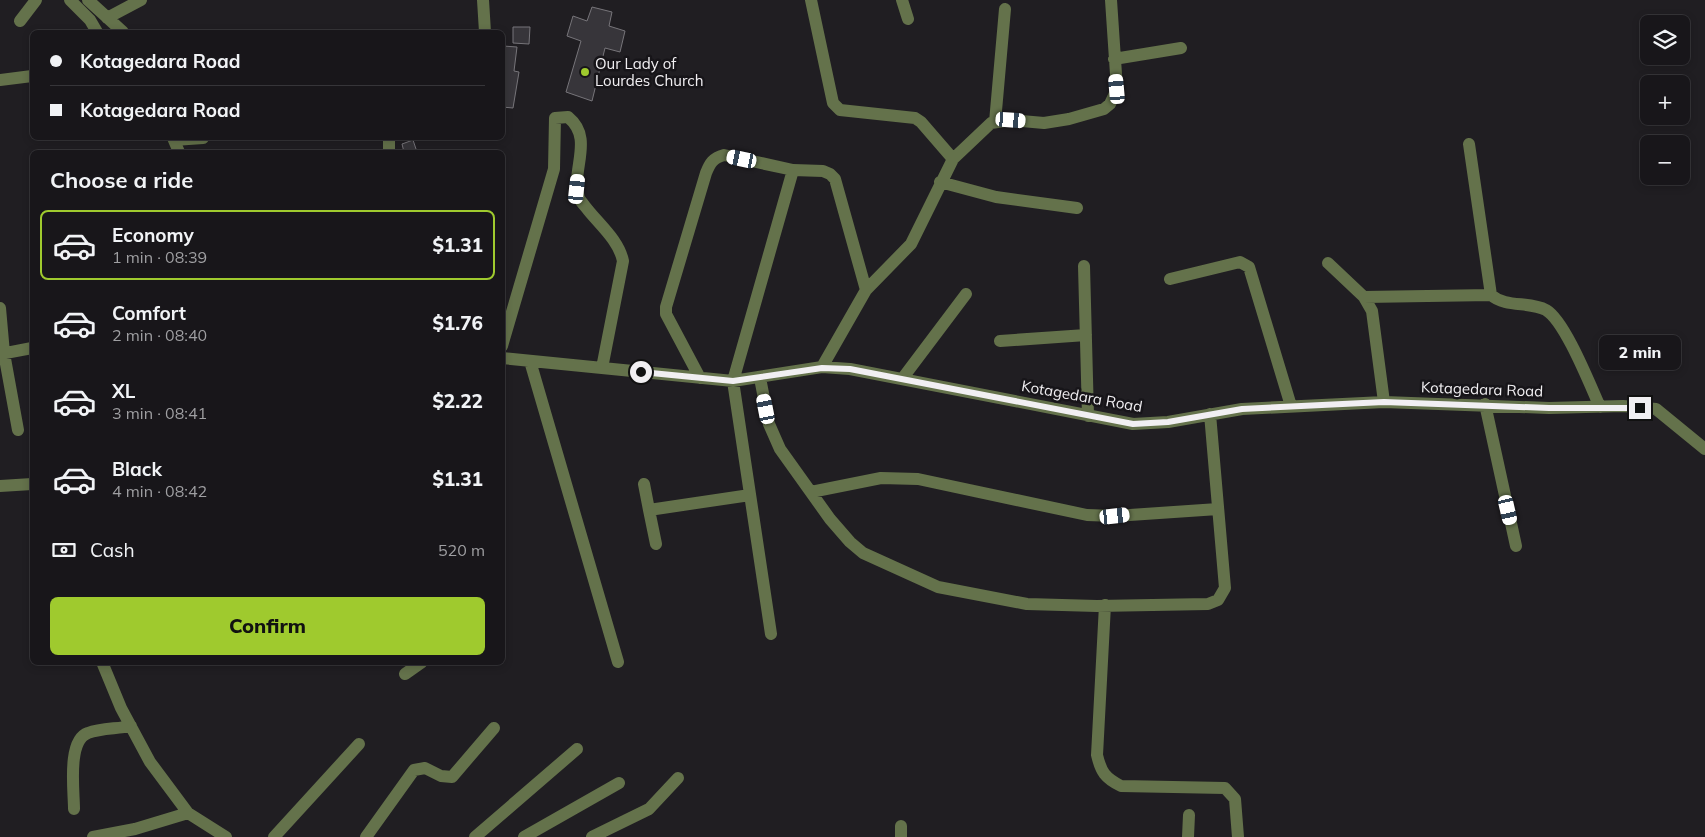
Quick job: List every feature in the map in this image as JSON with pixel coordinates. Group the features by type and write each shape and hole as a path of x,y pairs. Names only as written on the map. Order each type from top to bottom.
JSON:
{"street":[{"path":"20,21 36,0"},
{"path":"70,0 90,20 96,30"},
{"path":"88,0 121,30"},
{"path":"107,18 141,0"},
{"path":"483,0 485,30"},
{"path":"811,0 833,103 837,108 849,112 915,118 921,122 953,159"},
{"path":"902,0 908,19"},
{"path":"822,368 866,290 911,244 953,159 991,123 1011,120 1044,123 1069,119 1104,109 1110,104 1117,89 1111,0"},
{"path":"996,122 1005,9"},
{"path":"1114,60 1181,48"},
{"path":"0,80 30,76"},
{"path":"505,336 554,168 555,118 568,117 576,124 581,133 577,189 579,200 617,246 623,261 602,368"},
{"path":"175,143 192,140"},
{"path":"1469,144 1491,294 1496,299 1536,306 1548,311 1572,344 1600,407"},
{"path":"700,378 666,314 666,307 710,162 718,157 724,155 793,170 823,171 830,174 834,179 866,290"},
{"path":"771,634 733,381 793,170"},
{"path":"940,182 996,197 1078,208"},
{"path":"1170,278 1240,262 1248,267 1291,406"},
{"path":"1328,263 1364,297 1372,312 1384,402"},
{"path":"1084,266 1088,416"},
{"path":"902,379 966,294"},
{"path":"1364,297 1491,294"},
{"path":"0,308 2,353 18,430"},
{"path":"1000,341 1086,335"},
{"path":"2,353 30,348"},
{"name":"Kotagedara Road","path":"505,358 733,381 822,368 850,369 1133,424 1168,422 1242,409 1384,402 1485,404 1549,408 1656,409 1705,449"},
{"path":"530,361 618,662"},
{"path":"760,378 769,424 774,437 835,525 863,553 938,587 1026,604 1208,604 1218,600 1225,588 1210,414"},
{"path":"1485,404 1516,546"},
{"path":"811,492 881,478 918,479 1087,515 1115,516 1218,508"},
{"path":"0,486 30,484"},
{"path":"644,484 656,544"},
{"path":"649,510 750,495"},
{"path":"1105,605 1097,755 1100,770 1106,778 1121,786 1225,788 1235,799 1238,837"},
{"path":"103,665 121,708 150,762 188,813 224,836"},
{"path":"405,674 418,665"},
{"path":"74,809 76,747 80,739 88,733 130,726"},
{"path":"366,837 414,770 424,768 441,776 452,777 494,728"},
{"path":"274,837 359,744"},
{"path":"475,837 577,749"},
{"path":"592,837 649,809 678,778"},
{"path":"524,837 619,783"},
{"path":"93,837 135,829 188,813"},
{"path":"1188,837 1189,815"}],"building":[{"name":"Our Lady of Lourdes Church","path":"592,7 612,12 609,26 625,31 620,52 605,48 592,101 566,92 581,41 567,36 573,16 587,21"},
{"path":"513,27 530,27 529,44 513,43"},
{"path":"505,46 517,47 514,71 519,72 513,108 505,107"},
{"path":"413,140 416,150 404,150 402,144"}],"place":[{"name":"Our Lady of Lourdes Church","path":"585,72"}],"route":[{"path":"641,372 733,381 822,368 850,369 1133,424 1168,422 1242,409 1384,402 1485,404 1549,408 1624,406 1640,408"}]}
